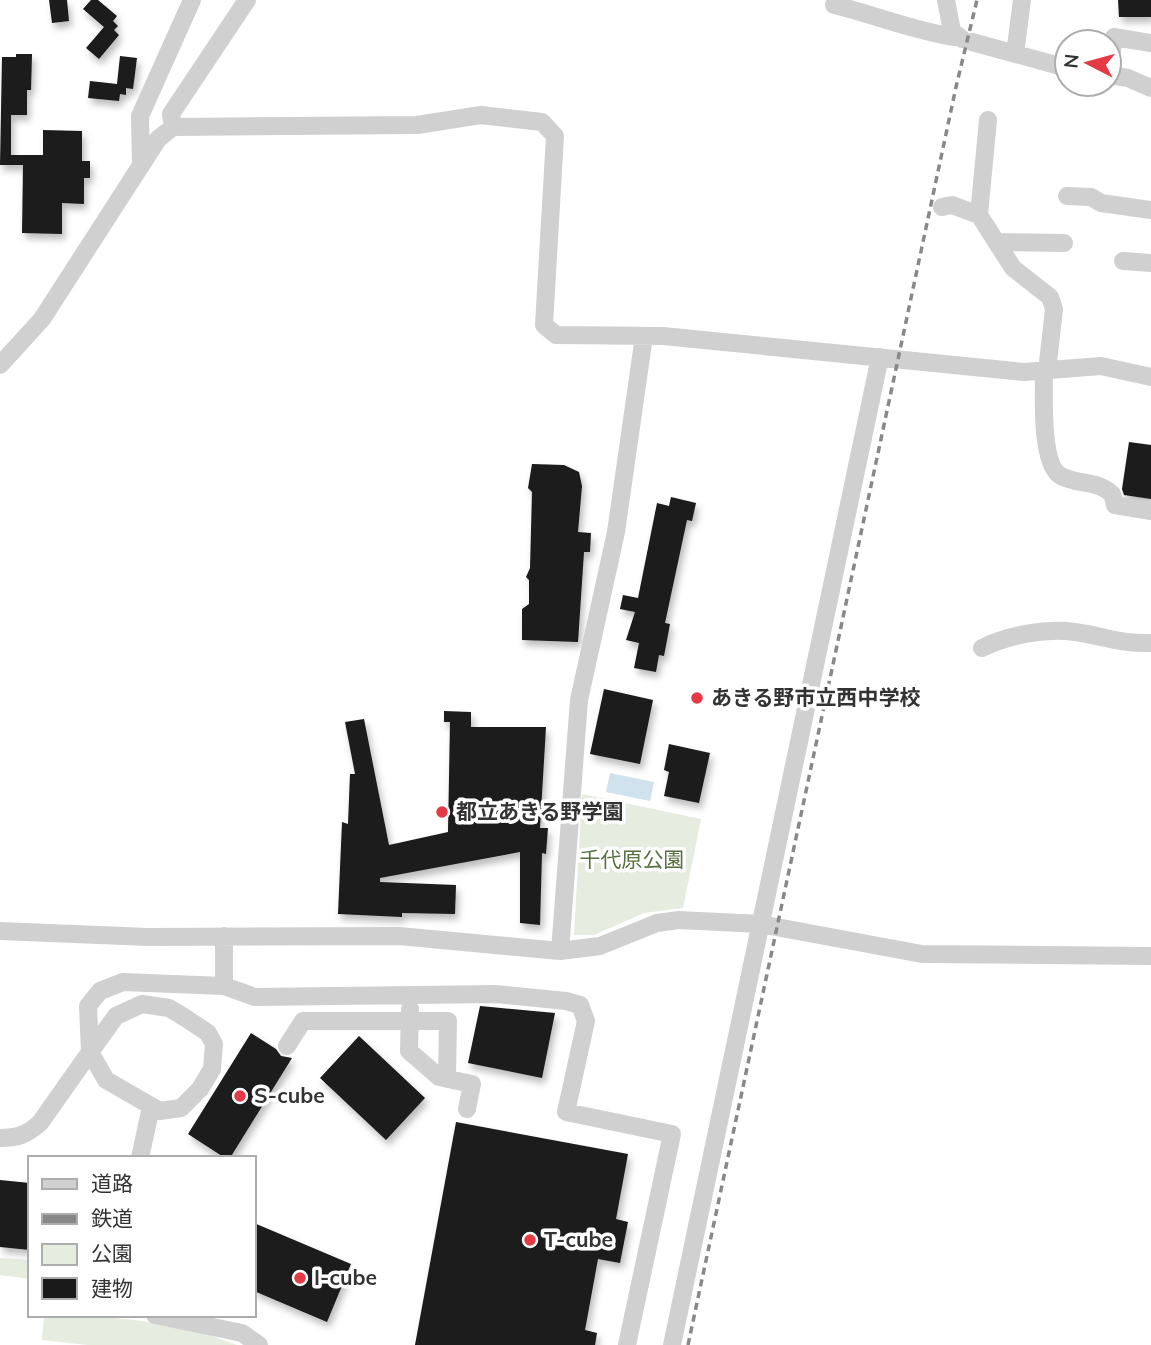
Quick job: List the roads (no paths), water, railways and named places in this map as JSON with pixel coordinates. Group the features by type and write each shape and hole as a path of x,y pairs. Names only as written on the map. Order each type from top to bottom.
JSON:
{"street":[{"path":"141,166 138,137 140,116 192,0"},
{"path":"173,127 171,114 247,0"},
{"path":"946,0 963,40"},
{"path":"1015,54 1022,0"},
{"path":"834,5 896,20 920,33 963,40 1053,64"},
{"path":"1123,38 1151,43"},
{"path":"1123,76 1151,88"},
{"path":"0,365 42,319 163,133 173,127 417,125 481,115 542,122 555,136 544,325 556,335 645,336 1024,372 1101,366 1151,377"},
{"path":"979,215 988,120"},
{"path":"1067,197 1091,197 1101,203 1151,209"},
{"path":"942,207 952,205 979,215 999,242 1013,268 1050,297 1054,309 1045,371 1045,434 1056,471 1062,476 1106,489 1112,494 1115,505 1151,511"},
{"path":"999,242 1064,243"},
{"path":"1123,261 1151,263"},
{"path":"560,951 579,699 617,531 645,336"},
{"path":"672,1345 880,357"},
{"path":"982,648 1006,638 1054,632 1086,634 1121,644 1151,643"},
{"path":"0,931 224,936 398,936 560,951 600,946 640,928 668,921 760,924 922,954 1151,956"},
{"path":"224,936 224,986"},
{"path":"0,1138 19,1138 40,1123 90,1052 116,1016 142,1004 169,1008 208,1033 214,1044 215,1063 200,1089 181,1108 160,1111 106,1080 90,1052 88,1006 100,991 111,985 138,981 224,986 256,997 495,994 566,1001 580,1005 586,1021 566,1112 672,1134 627,1345"},
{"path":"411,995 409,1051 439,1077 472,1084 467,1109"},
{"path":"328,996 328,1020"},
{"path":"287,1046 303,1021 448,1021 447,1079"},
{"path":"140,1156 151,1107"},
{"path":"165,1317 242,1333 259,1345"}],"water":[{"path":"610,773 654,782 650,801 606,792"}],"railway":[{"path":"688,1345 956,87 977,0"}],"place":[{"name":"あきる野市立西中学校","path":"697,698"},
{"name":"都立あきる野学園","path":"442,812"},
{"name":"S-cube","path":"240,1096"},
{"name":"T-cube","path":"530,1240"},
{"name":"I-cube","path":"300,1278"}],"park label":[{"name":"千代原公園","path":"632,860"}]}
